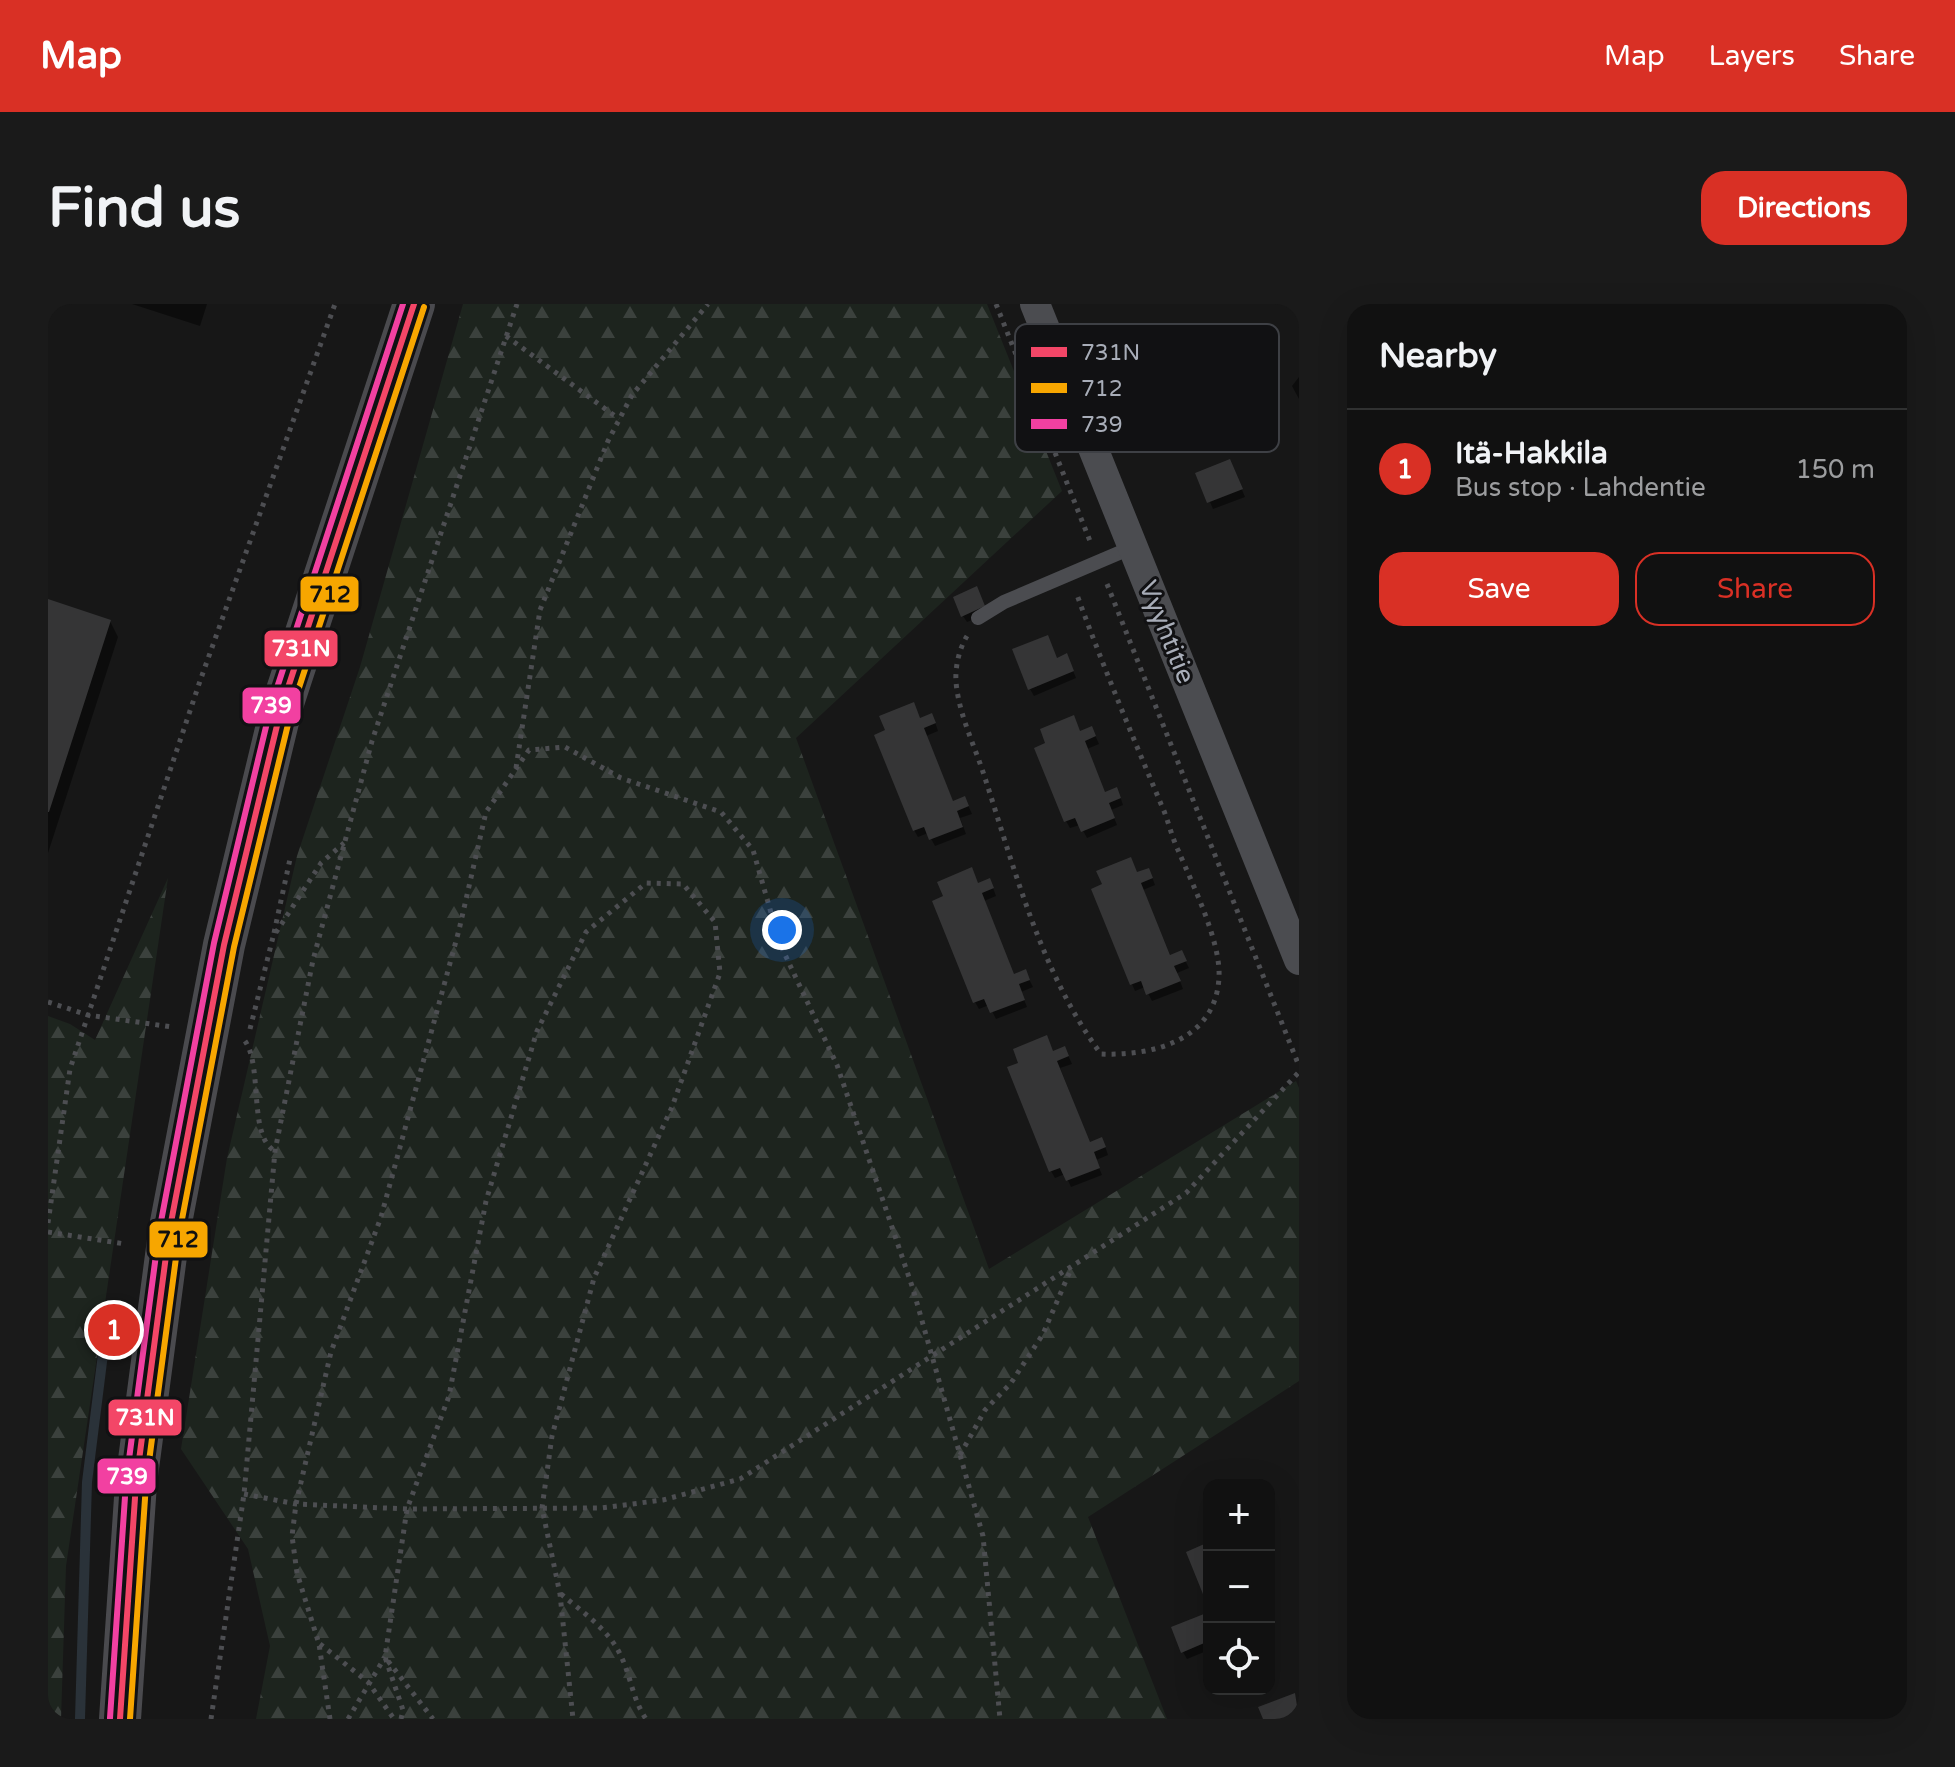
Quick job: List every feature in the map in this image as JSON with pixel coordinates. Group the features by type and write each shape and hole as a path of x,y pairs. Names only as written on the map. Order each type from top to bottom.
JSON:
{"main road":[{"path":"120,1719 136,1483 165,1264 224,945 281,709 414,304"}],"street":[{"name":"Vyyhtitie","path":"1035,304 1043,324"},
{"name":"Vyyhtitie","path":"1095,452 1299,960"}],"lane":[{"path":"978,618 1004,602 1133,547"}],"path":[{"path":"48,1223 61,1110 70,1069 200,681 335,304"},
{"path":"211,1719 244,1494 282,1103 313,960 372,741 517,304"},
{"path":"516,769 540,610 619,419 632,395 708,304"},
{"path":"996,304 1015,352"},
{"path":"506,336 619,419"},
{"path":"244,1494 296,1504 407,1509 601,1508 663,1500 740,1479 1186,1193 1299,1069 1055,452"},
{"path":"978,618 960,647 956,681 966,730 1016,877 1075,1020 1101,1054 1156,1051 1182,1039 1200,1023 1211,1004 1219,978 1215,949 1188,872 1070,574"},
{"path":"330,1719 319,1644 297,1573 292,1536 296,1504 331,1352 381,1217 459,930 486,812 529,750 565,747 621,778 721,812 753,850 780,944 837,1065 913,1289 983,1536 1000,1719"},
{"path":"273,937 321,863 345,842"},
{"path":"247,1042 290,859"},
{"path":"348,1719 385,1657 407,1509 449,1396 486,1201 537,1031 586,932 646,883 683,884 715,922 720,973 672,1107 594,1278 552,1436 542,1508 560,1594 573,1719"},
{"path":"48,1002 88,1015"},
{"path":"48,1232 125,1244"},
{"path":"960,1455 985,1410 1011,1383 1043,1334 1072,1267"},
{"path":"560,1594 596,1623 620,1653 634,1702 646,1719"},
{"path":"319,1644 368,1682 394,1719"},
{"path":"385,1657 403,1710 401,1719"},
{"path":"385,1657 433,1719"}],"green space":[{"path":"463,304 987,304 1015,374 1015,452 1046,452 1062,491 796,738 989,1269 1296,1081 1299,1088 1299,1381 1088,1517 1167,1719 256,1719 270,1646 248,1549 181,1449 227,1158 297,856 360,667"},
{"path":"168,878 66,1566 61,1719 48,1719 48,1016 70,1024 95,1040"}],"building":[{"path":"1230,459 1243,489 1207,503 1195,473"},
{"path":"977,586 985,606 961,617 953,597"},
{"path":"48,599 111,620 49,812 48,812"},
{"path":"1048,635 1057,658 1067,653 1074,671 1028,690 1012,649"},
{"path":"914,702 920,718 932,713 936,723 924,728 953,801 965,796 969,806 957,811 963,827 929,840 924,827 913,831 874,735 885,730 879,716"},
{"path":"1074,715 1080,731 1092,726 1096,736 1085,741 1105,792 1117,787 1121,798 1109,803 1115,818 1081,832 1075,818 1064,822 1034,748 1045,743 1040,729"},
{"path":"1131,857 1137,872 1149,868 1153,878 1141,883 1170,955 1182,950 1187,961 1174,966 1181,981 1146,995 1141,981 1130,985 1091,889 1102,884 1096,871"},
{"path":"972,867 978,883 990,878 994,888 982,893 1014,974 1026,969 1030,980 1019,984 1025,1000 990,1013 984,999 973,1003 932,901 943,896 937,882"},
{"path":"1047,1035 1053,1051 1065,1046 1069,1056 1057,1061 1090,1142 1102,1137 1106,1147 1094,1152 1100,1168 1066,1181 1060,1168 1049,1172 1007,1067 1018,1063 1013,1049"},
{"path":"1203,1545 1203,1594 1186,1552"},
{"path":"1203,1614 1203,1644 1181,1653 1171,1627"},
{"path":"1295,1693 1299,1719 1263,1719 1258,1707"}],"waterway":[{"path":"80,1719 87,1482 103,1354"}],"transit line":[{"name":"739","path":"110,1718 126,1482 159,1232 214,943 271,706 403,304"},
{"name":"731N","path":"120,1719 136,1483 169,1233 224,945 281,709 414,304"},
{"name":"712","path":"130,1719 146,1484 179,1235 234,947 291,712 424,307"}],"place":[{"name":"Itä-Hakkila","path":"114,1330"}]}
